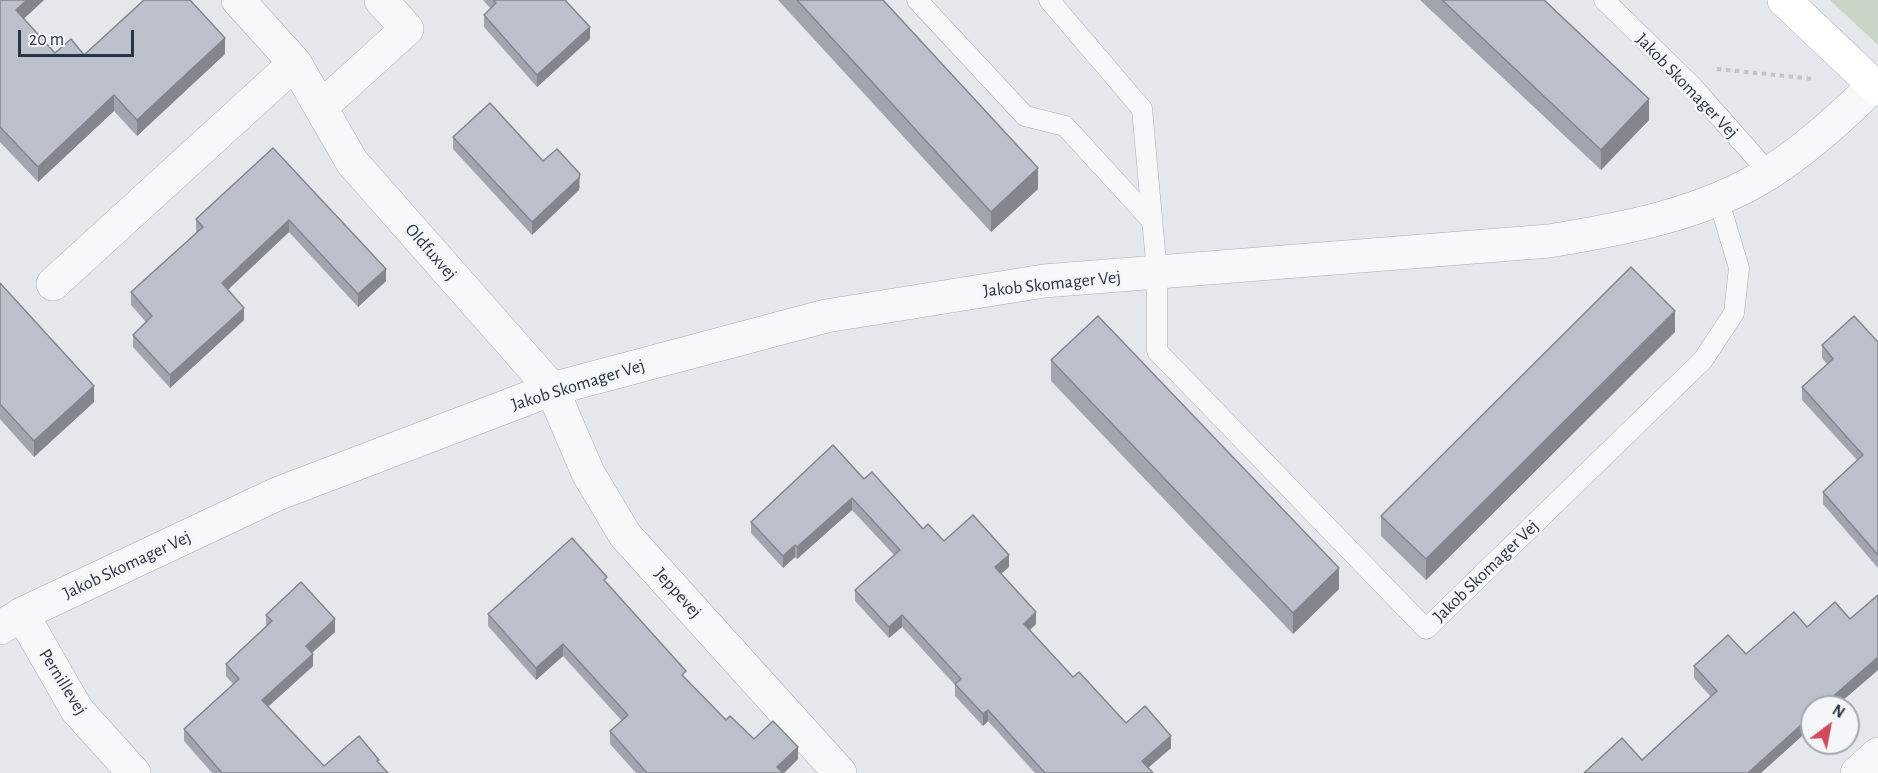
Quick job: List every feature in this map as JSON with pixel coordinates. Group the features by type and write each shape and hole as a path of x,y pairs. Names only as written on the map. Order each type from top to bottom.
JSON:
{"street":[{"name":"Oldfuxvej","path":"238,0 296,63 352,162 552,389"},
{"path":"321,107 407,29 381,0"},
{"path":"1784,0 1876,87"},
{"path":"53,284 296,63"},
{"name":"Jakob Skomager Vej","path":"11,621 277,494 552,389 826,316 1044,281 1549,241 1624,229 1718,198 1769,173 1832,127 1876,87"},
{"name":"Jeppevej","path":"552,389 588,473 625,535 840,773"},
{"name":"Pernillevej","path":"11,621 77,710 134,773"},
{"path":"1857,773 1878,754"}],"lane":[{"path":"917,0 1024,116 1065,126 1152,221"},
{"name":"Jakob Skomager Vej","path":"1048,0 1142,109 1157,273 1157,351 1426,629 1703,360 1734,313 1739,268 1718,198"},
{"name":"Jakob Skomager Vej","path":"1604,0 1693,87 1769,173"}],"path":[{"path":"1708,68 1819,80"}],"green space":[{"path":"1878,0 1878,45 1831,1"}],"building":[{"path":"0,0 27,0 16,10 55,53 71,39 84,55 144,0 190,0 225,38 137,120 114,95 38,167 0,127"},
{"path":"493,0 565,0 590,27 537,75 484,15 496,3"},
{"path":"797,0 883,0 1038,168 991,212"},
{"path":"1442,0 1544,0 1649,99 1601,150"},
{"path":"490,103 543,161 557,149 580,174 579,178 532,222 453,137"},
{"path":"273,148 386,269 358,294 289,220 222,283 244,308 170,375 133,335 152,316 131,292 203,227 196,219"},
{"path":"1631,267 1675,311 1426,559 1381,516"},
{"path":"0,283 94,386 34,441 0,404"},
{"path":"1098,316 1339,568 1293,613 1051,360"},
{"path":"1854,316 1878,342 1878,555 1823,492 1863,455 1802,387 1833,359 1822,345"},
{"path":"833,445 864,479 872,472 923,529 928,524 944,541 973,515 1009,555 995,567 1036,612 1024,624 1073,677 1079,672 1126,723 1145,706 1171,736 1142,761 1153,773 1045,773 988,710 983,714 955,684 961,679 902,615 889,627 855,590 900,550 852,498 797,547 795,545 783,556 751,522"},
{"path":"572,538 607,577 604,580 686,671 682,675 726,720 730,716 754,739 773,721 798,747 777,767 783,773 647,773 610,731 628,715 563,644 536,668 488,614"},
{"path":"301,582 335,619 306,646 313,654 262,700 324,766 359,736 388,773 222,773 184,729 239,679 226,664 272,621 266,615"},
{"path":"1878,595 1878,657 1835,695 1800,695 1800,726 1748,773 1584,773 1622,738 1642,760 1717,691 1694,666 1728,635 1746,654 1794,612 1807,627 1835,602 1850,619"}]}
